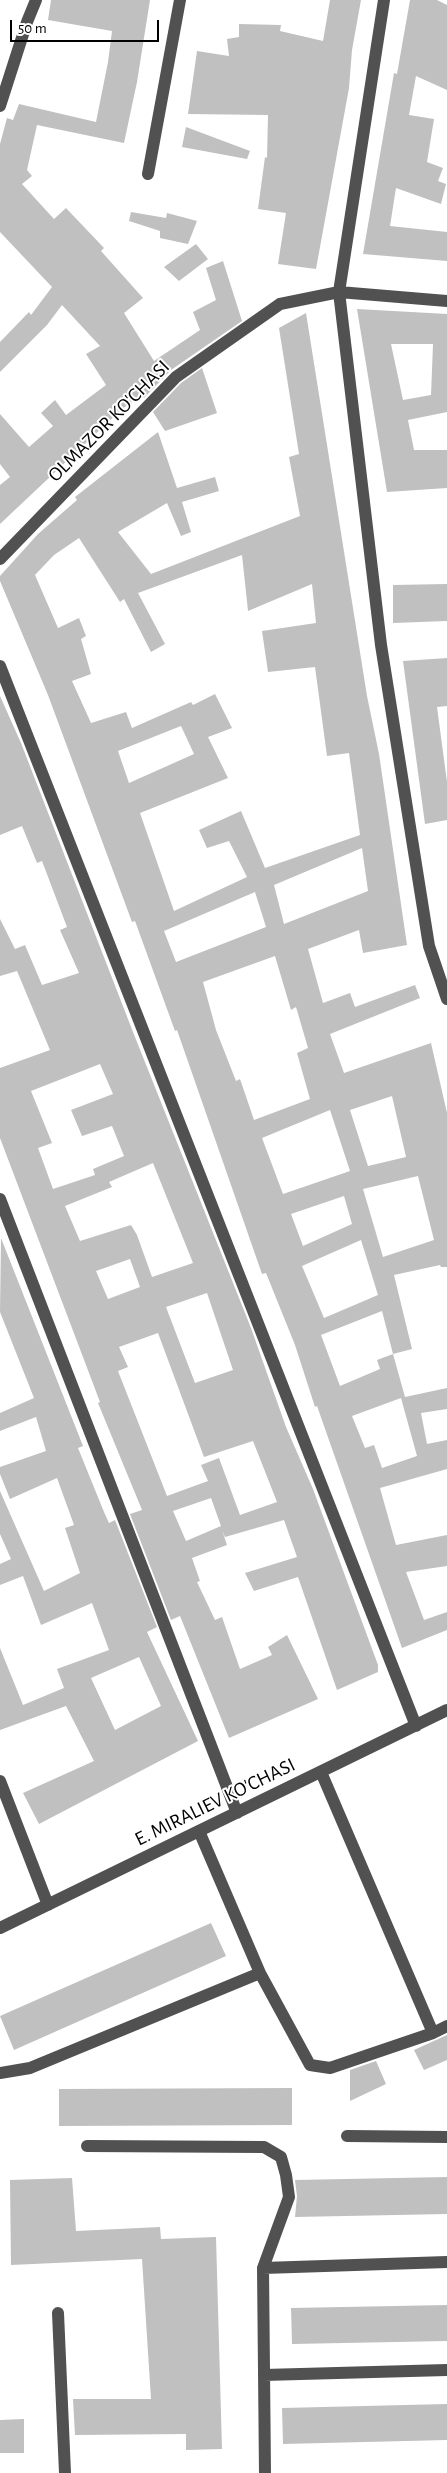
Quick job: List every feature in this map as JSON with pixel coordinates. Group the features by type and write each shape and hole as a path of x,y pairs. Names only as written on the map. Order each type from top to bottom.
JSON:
{"street":[{"path":"0,106 36,0"},
{"path":"148,174 180,0"},
{"path":"384,0 339,292 381,645 429,946 447,1000"},
{"name":"OLMAZOR KO'CHASI","path":"0,559 176,377 280,304 339,292 447,301"},
{"path":"0,666 416,1726"},
{"path":"0,1200 237,1813"},
{"name":"E. MIRALIEV KO'CHASI","path":"0,1928 447,1710"},
{"path":"321,1772 434,2033"},
{"path":"0,1781 48,1905"},
{"path":"199,1831 260,1973 310,2066 330,2068 434,2033 447,2026"},
{"path":"0,2073 30,2068 260,1973"},
{"path":"347,2136 447,2137"},
{"path":"87,2146 264,2147 281,2157 289,2197 262,2268 265,2473"},
{"path":"262,2268 447,2262"},
{"path":"58,2313 65,2473"},
{"path":"264,2375 447,2370"}],"building":[{"path":"51,0 150,0 137,82 124,143 37,125 27,170 32,176 22,184 54,219 66,208 104,248 101,251 143,298 124,313 154,361 200,330 193,312 216,300 206,268 223,261 242,321 171,370 144,398 142,395 122,409 0,524 0,485 10,477 0,464 0,414 29,447 53,426 41,413 55,400 66,415 106,385 86,354 100,346 62,305 47,325 0,372 0,342 29,312 31,315 52,287 0,232 0,144 7,118 13,120 19,104 96,122 108,62 112,31 48,20"},
{"path":"330,0 361,0 352,50 349,88 316,269 278,264 286,213 258,209 265,157 267,158 268,115 188,114 197,51 229,56 227,39 239,37 239,24 281,25 280,31 323,41"},
{"path":"410,0 437,0 447,5 447,90 416,76 409,115 434,119 427,162 443,168 438,181 446,184 441,204 396,188 390,226 447,232 447,261 363,254 394,73 397,74"},
{"path":"186,127 250,151 247,159 182,147"},
{"path":"131,212 166,218 167,213 197,221 188,244 160,238 160,231 129,221"},
{"path":"196,244 208,259 179,281 164,267"},
{"path":"357,309 447,314 447,412 408,420 414,450 447,450 447,488 387,492","holes":["391,344 433,344 431,395 403,400"]},
{"path":"306,313 367,696 379,754 407,945 363,953 359,930 308,949 323,1003 350,993 355,1007 415,985 420,998 330,1034 344,1073 431,1043 447,1113 447,1267 441,1267 440,1265 394,1275 412,1349 393,1354 405,1397 447,1388 447,1409 421,1413 427,1444 447,1440 447,1469 380,1488 396,1545 447,1535 447,1566 406,1572 424,1620 447,1612 447,1630 402,1648 317,1406 315,1407 295,1345 266,1273 262,1274 177,1030 175,1031 135,921 132,922 48,695 0,581 0,576 38,534 77,500 75,497 158,432 177,488 215,477 219,491 182,502 191,532 181,536 167,503 118,532 151,574 300,516 289,457 299,454 279,328","holes":["79,538 120,602 124,599 151,652 165,644 138,593 242,555 248,611 312,584 316,623 262,631 268,672 315,667 327,756 349,753 360,835 265,868 241,811 199,830 207,848 229,841 247,877 174,911 140,813 228,778 208,737 232,728 215,694 193,705 191,702 132,728 126,712 91,723 72,681 91,674 81,639 86,636 79,618 58,628 35,575 54,555","181,726 194,754 129,783 118,751","362,848 368,891 284,924 274,885","255,892 266,927 176,962 164,931","275,956 291,1010 296,1007 308,1048 297,1053 310,1099 254,1120 240,1079 236,1081 216,1030 203,982","392,1096 406,1157 368,1166 350,1110","330,1110 350,1171 283,1194 262,1138","418,1176 434,1240 383,1257 363,1189","344,1196 352,1224 303,1246 291,1214","361,1240 378,1295 324,1318 302,1266","382,1311 393,1354 377,1360 380,1369 340,1386 321,1335","401,1398 417,1456 382,1468 374,1445 365,1448 352,1416"]},
{"path":"202,368 217,413 165,431 153,412 181,383"},
{"path":"447,584 447,621 393,623 393,585"},
{"path":"447,658 447,706 437,707 447,782 447,820 425,824 403,661"},
{"path":"0,696 21,743 133,1032 251,1328 286,1427 313,1489 378,1665 378,1672 337,1690 298,1577 254,1591 245,1573 297,1557 284,1520 225,1537 222,1530 227,1545 192,1558 200,1581 197,1582 215,1620 222,1617 240,1669 272,1655 268,1647 287,1635 318,1699 229,1738 180,1616 171,1620 130,1514 142,1510 98,1403 100,1402 0,1138 0,1068 50,1050 17,971 0,976 0,919 15,949 25,945 42,985 79,973 60,930 67,927 42,861 37,863 22,826 0,835","holes":["100,1064 113,1094 71,1110 82,1136 112,1126 124,1156 93,1169 95,1175 53,1189 38,1148 52,1143 31,1091","153,1163 193,1263 152,1277 137,1235 131,1225 80,1241 65,1206 112,1187 109,1182","130,1259 140,1287 108,1299 96,1271","207,1293 233,1370 195,1383 166,1307","158,1333 204,1457 253,1441 277,1502 240,1515 219,1458 201,1465 208,1481 167,1496 118,1371 128,1367 119,1347","211,1498 221,1526 186,1541 173,1511"]},
{"path":"1,1238 83,1446 78,1448 109,1523 115,1520 157,1627 147,1632 198,1741 39,1824 23,1793 94,1761 66,1706 0,1730 0,1648 23,1705 64,1688 57,1669 109,1650 92,1603 41,1625 23,1576 0,1585 0,1564 11,1559 0,1534 0,1491 44,1591 80,1573 65,1528 74,1525 57,1478 10,1499 0,1474 0,1467 46,1451 36,1417 0,1431 0,1413 34,1398 0,1312","holes":["139,1657 161,1706 115,1730 91,1678"]},
{"path":"211,1923 226,1956 14,2050 0,2016"},
{"path":"447,2035 447,2060 424,2070 414,2050"},
{"path":"376,2061 386,2084 350,2101 350,2070"},
{"path":"292,2088 292,2125 59,2126 59,2089"},
{"path":"447,2177 447,2214 295,2217 297,2196 295,2180"},
{"path":"72,2178 76,2231 160,2227 161,2239 216,2237 222,2449 186,2450 186,2434 75,2435 73,2399 151,2399 142,2259 11,2265 10,2180"},
{"path":"447,2305 447,2341 292,2344 291,2308"},
{"path":"447,2404 447,2440 283,2444 282,2408"},
{"path":"24,2419 24,2453 0,2453 0,2420"}]}
